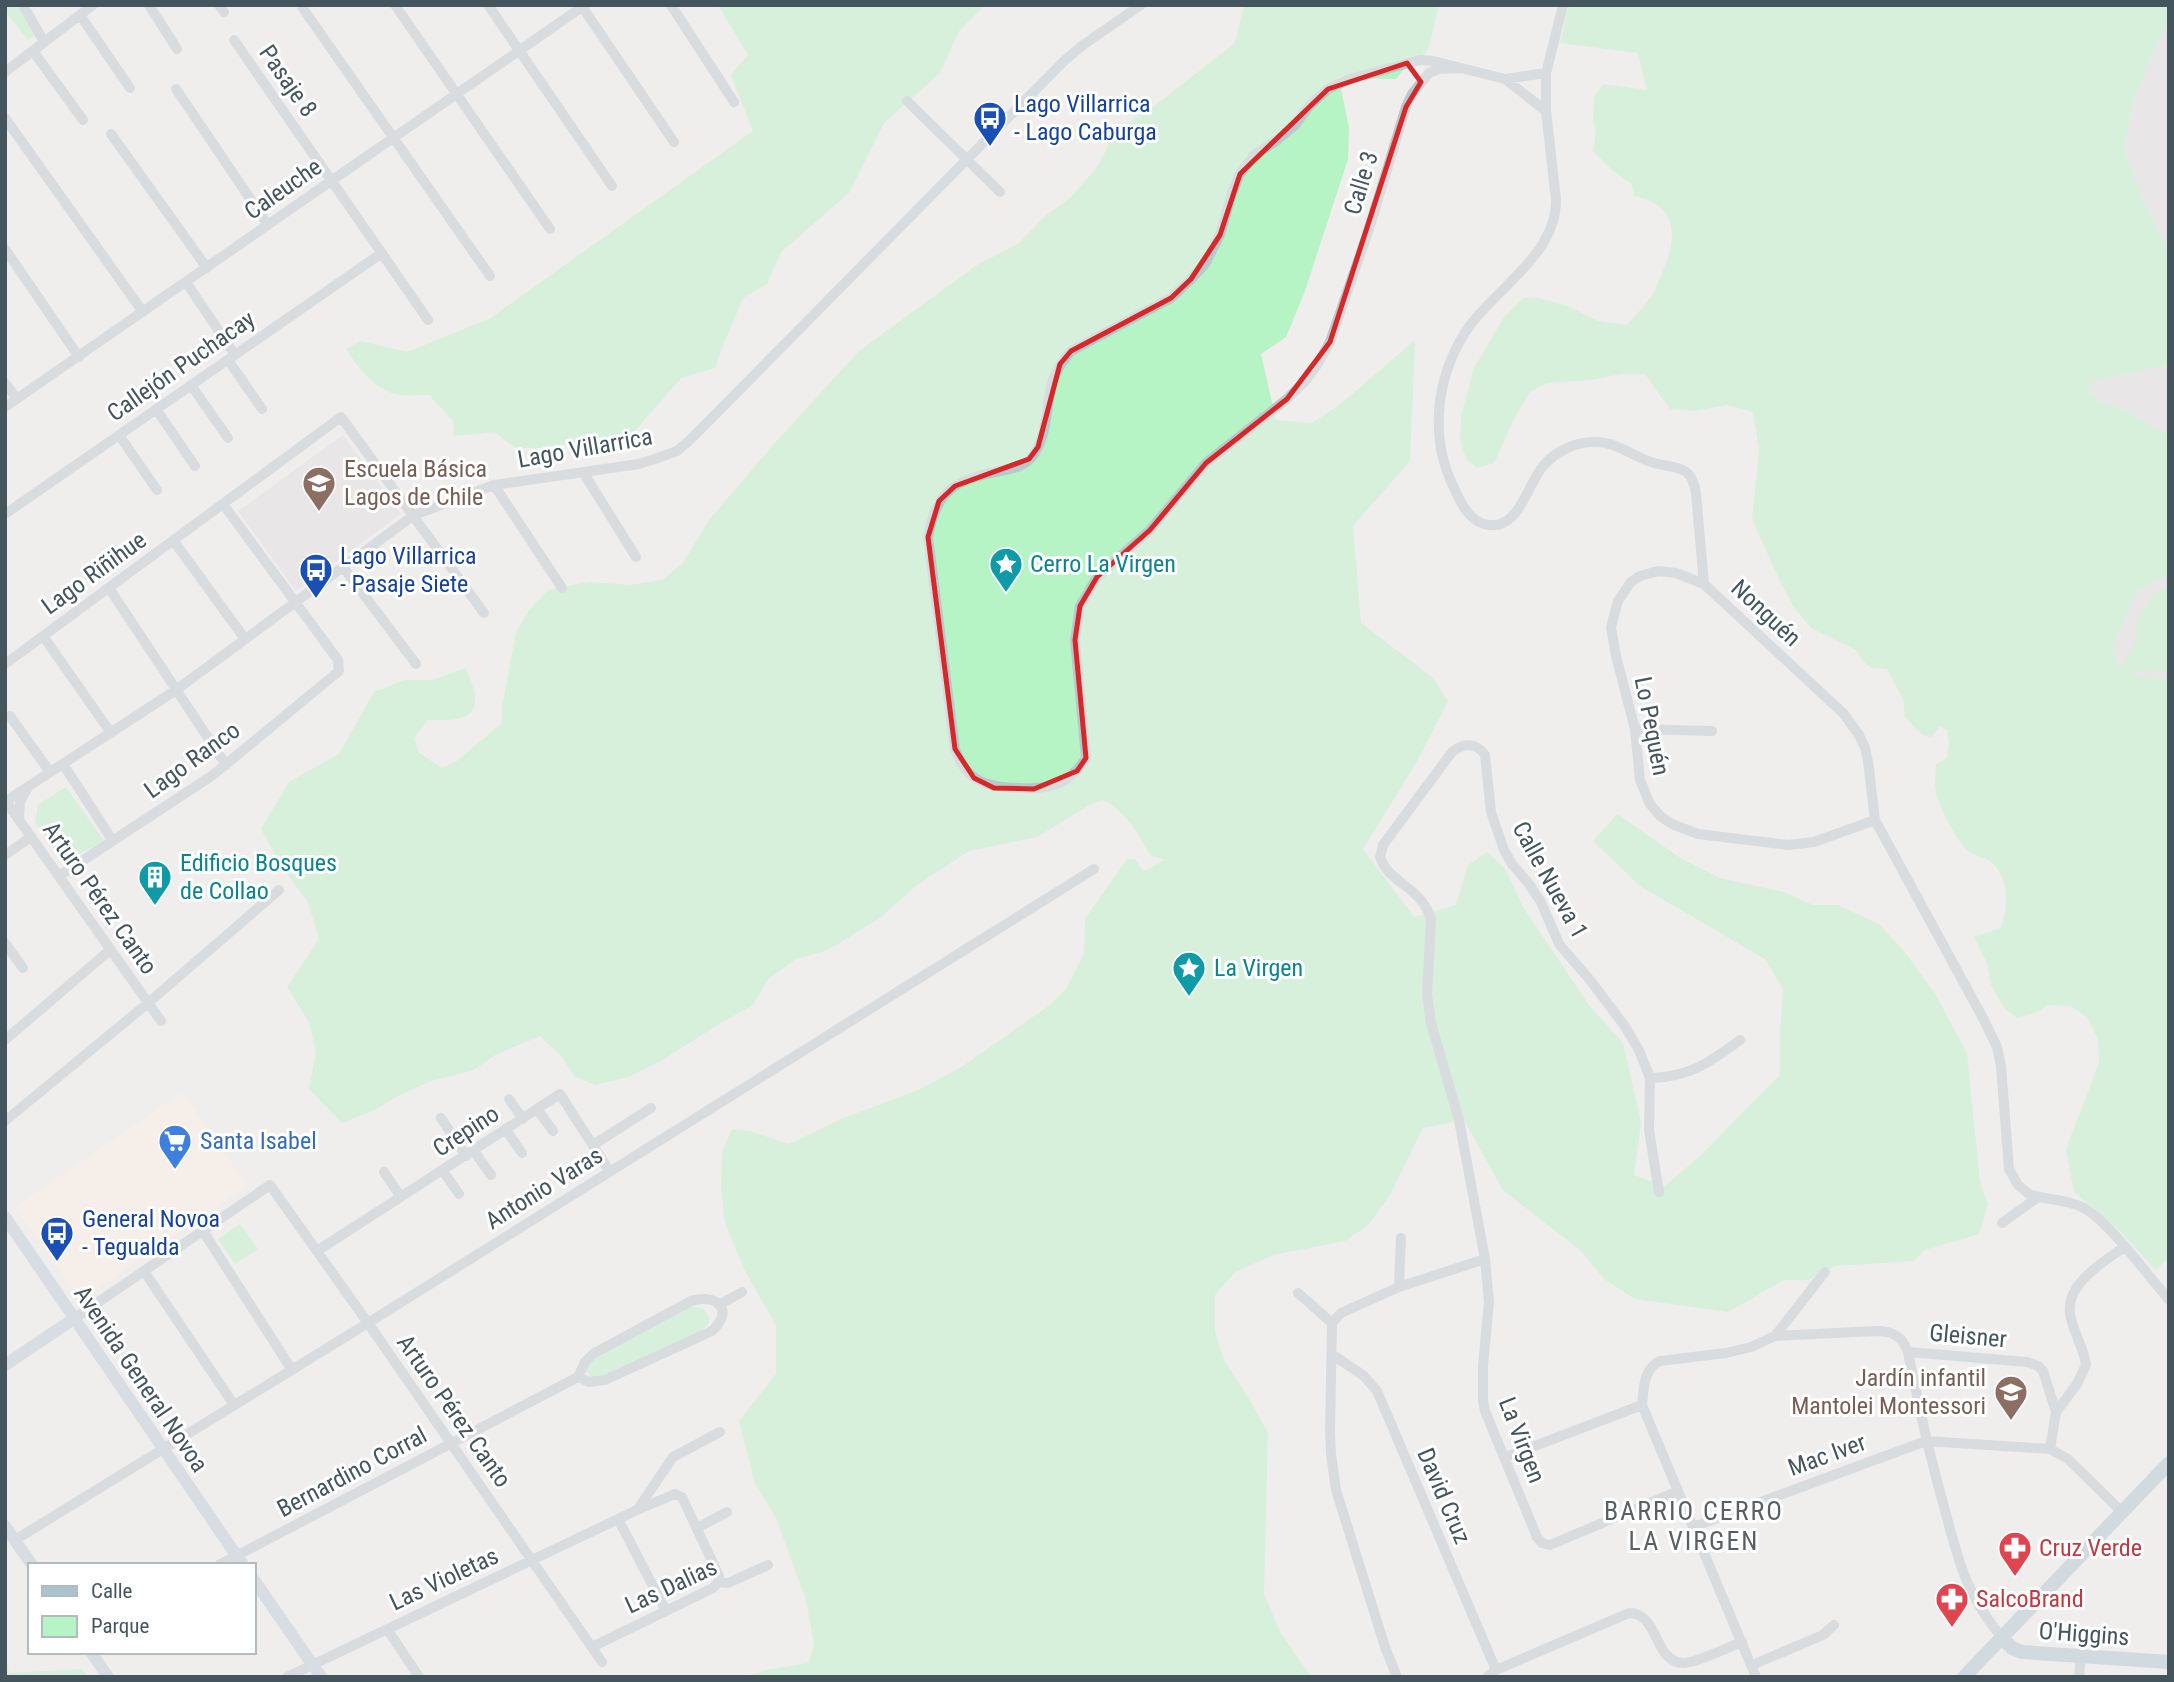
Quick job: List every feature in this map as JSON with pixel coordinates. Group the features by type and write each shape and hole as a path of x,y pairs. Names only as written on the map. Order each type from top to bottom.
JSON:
{"main road":[{"name":"Avenida General Novoa","path":"5,1217 240,1560"},
{"path":"5,1365 75,1318"},
{"path":"1964,1677 2169,1463"},
{"path":"5,1526 31,1563"},
{"path":"256,1583 321,1677"},
{"name":"O'Higgins","path":"2002,1638 2012,1648 2022,1652 2169,1662"},
{"path":"92,1654 108,1677"}],"street":[{"path":"23,5 44,42"},
{"path":"5,72 93,5"},
{"path":"149,5 177,49"},
{"path":"395,5 550,229"},
{"path":"488,5 611,186"},
{"path":"671,5 734,102"},
{"name":"Lago Villarrica","path":"6,800 176,690 414,516 494,485 655,459 668,456 685,445 1064,61 1141,5"},
{"name":"Nonguén","path":"1563,5 1546,74 1546,111 1556,200 1553,226 1542,246 1472,322 1447,366 1443,381 1438,426 1442,457 1461,503 1467,512 1482,524 1502,524 1514,514 1543,466 1564,449 1578,443 1605,443 1654,463 1683,469 1692,478 1696,493 1704,584 1831,701 1853,725 1865,748 1875,820 1997,1047 2003,1080 2009,1169 2013,1178 2022,1190 2038,1197 2085,1208 2108,1228 2169,1300"},
{"path":"302,6 490,276"},
{"path":"583,6 674,142"},
{"name":"Caleuche","path":"5,407 583,6"},
{"path":"80,15 130,88"},
{"name":"Pasaje 8","path":"234,40 428,320"},
{"path":"33,51 83,120"},
{"path":"1461,68 1439,69 1429,73 1421,82 1408,63 1433,61 1461,68 1505,79 1546,74"},
{"name":"Calle 3","path":"1408,63 1350,79 1328,89 1275,142 1255,154 1240,174 1224,223 1205,264 1171,298 1071,351 1060,364 1051,385 1038,447 1029,459 1018,467 985,474 955,486 939,501 932,516 928,537 956,749 959,760 974,778 994,788 1034,789 1062,782 1077,772 1086,758 1075,640 1080,606 1097,577 1150,530 1206,463 1287,399 1306,380 1330,342 1369,229 1406,107 1421,82"},
{"path":"1505,79 1546,111"},
{"path":"176,89 268,225"},
{"path":"907,102 1000,192"},
{"path":"5,118 143,312"},
{"path":"111,134 207,268"},
{"path":"5,249 79,357"},
{"name":"Callejón Puchacay","path":"5,514 382,253"},
{"path":"186,282 262,409"},
{"path":"5,383 17,399"},
{"path":"191,385 228,438"},
{"path":"156,409 195,466"},
{"name":"Lago Riñihue","path":"5,664 341,417 414,516"},
{"path":"119,435 158,490"},
{"path":"583,472 636,557"},
{"path":"494,485 562,588"},
{"path":"223,504 296,602"},
{"path":"414,516 484,613"},
{"name":"Lago Riñihue","path":"173,540 245,639"},
{"path":"343,567 416,664"},
{"name":"Lo Pequén","path":"1704,584 1676,573 1658,570 1648,572 1631,582 1618,601 1611,627 1635,729 1640,780 1644,793 1660,816 1685,831 1773,845 1803,845 1875,820"},
{"path":"109,588 226,765"},
{"name":"Lago Ranco","path":"58,876 226,765 337,674 340,667 338,660 296,602"},
{"path":"43,636 111,733"},
{"path":"10,716 50,772"},
{"path":"1635,729 1712,731"},
{"name":"Calle Nueva 1","path":"1381,851 1452,752 1458,747 1471,745 1482,750 1485,755 1491,812 1504,850 1541,902 1559,944 1624,1025 1639,1050 1650,1078 1649,1130 1659,1192"},
{"path":"63,764 113,841"},
{"path":"19,819 20,802 29,786"},
{"name":"Arturo Pérez Canto","path":"6,800 160,1021"},
{"path":"5,855 31,837"},
{"name":"La Virgen","path":"1381,851 1384,867 1416,894 1431,919 1427,995 1431,1023 1459,1120 1485,1259 1489,1302 1483,1365 1483,1401 1537,1537 1542,1543 1550,1545 1678,1490"},
{"name":"Antonio Varas","path":"15,1540 368,1323 1094,869"},
{"path":"5,1121 279,890"},
{"path":"5,943 23,968"},
{"path":"5,1040 110,950"},
{"path":"1650,1078 1679,1076 1699,1068 1740,1040"},
{"name":"Crepino","path":"317,1251 560,1094 610,1172"},
{"path":"509,1099 523,1119"},
{"path":"593,1145 651,1108"},
{"path":"537,1109 553,1131"},
{"path":"442,1118 491,1175"},
{"path":"506,1130 522,1153"},
{"path":"443,1171 459,1194"},
{"path":"384,1172 401,1197"},
{"name":"Arturo Pérez Canto","path":"204,1231 270,1185 602,1662"},
{"path":"2002,1223 2038,1197"},
{"path":"75,1318 204,1231 292,1370"},
{"path":"1399,1287 1401,1238"},
{"path":"2056,1412 2077,1384 2085,1366 2070,1312 2073,1295 2087,1275 2124,1247"},
{"path":"1397,1677 1336,1490 1330,1433 1332,1323 1341,1313 1399,1287 1485,1259"},
{"path":"144,1271 234,1405"},
{"path":"1775,1336 1825,1272"},
{"path":"719,1305 742,1292"},
{"path":"1298,1293 1332,1323"},
{"name":"Bernardino Corral","path":"240,1560 451,1443 578,1377 584,1362 593,1354 691,1301 707,1298 719,1305 723,1312 722,1319 712,1331 605,1380 589,1382 578,1377"},
{"name":"Gleisner","path":"1642,1405 1647,1372 1655,1363 1726,1353 1751,1347 1775,1336 1890,1331 1904,1342 1908,1352 2038,1366 2043,1371 2056,1412 2050,1449"},
{"path":"1908,1352 1926,1441 1964,1577 1978,1606 2002,1638"},
{"name":"David Cruz","path":"1333,1355 1364,1376 1377,1391 1496,1670"},
{"path":"1506,1457 1642,1405 1756,1677"},
{"path":"637,1510 671,1460 720,1432"},
{"name":"Mac Iver","path":"1693,1527 1926,1441 2050,1449"},
{"path":"2050,1449 2068,1459 2122,1512"},
{"name":"Las Violetas","path":"287,1677 675,1494 679,1494 697,1528"},
{"path":"718,1583 719,1576 697,1528 727,1512"},
{"path":"618,1519 666,1611"},
{"name":"Las Dalias","path":"592,1647 715,1587 718,1583 728,1583 768,1565"},
{"path":"1487,1677 1496,1670 1629,1613 1643,1617 1668,1656 1676,1662 1691,1662 1742,1642"},
{"path":"1752,1665 1823,1635 1834,1625"},
{"path":"387,1629 419,1677"},
{"path":"2079,1677 2081,1656"}],"highlighted area":[{"path":"1407,63 1421,82 1406,107 1330,342 1287,399 1206,463 1150,530 1097,577 1080,606 1075,640 1086,758 1077,771 1034,789 994,788 974,778 955,749 928,537 939,501 955,486 1029,459 1038,447 1060,364 1071,351 1171,298 1191,279 1220,235 1240,174 1328,89"}],"shaded area":[{"path":"2169,17 2169,253 2143,200 2124,149 2140,83"},
{"path":"2169,365 2169,436 2123,409 2100,402 2088,391 2093,381"},
{"name":"Escuela Básica Lagos de Chile","path":"343,435 401,514 296,591 238,511"},
{"path":"2169,574 2169,680 2138,676 2121,667 2112,651 2130,604 2139,590"},
{"path":"182,1092 247,1186 80,1300 15,1207"}],"green space":[{"path":"5,5 17,5 35,35 28,40 5,11"},
{"path":"718,5 985,5 959,31 940,73 884,123 849,193 781,252 767,284 743,298 715,368 681,378 634,432 545,448 516,448 494,432 454,436 453,421 429,395 395,394 373,382 346,349 361,341 407,352 489,319 753,131 731,75 748,55"},
{"path":"1244,5 1439,5 1429,47 1421,60 1408,64 1396,79 1339,78 1349,128 1348,159 1305,291 1286,337 1261,354 1276,420 1312,423 1342,403 1415,340 1410,461 1353,526 1361,623 1432,677 1448,701 1416,763 1363,849 1414,917 1456,905 1468,865 1487,852 1505,869 1524,909 1589,1005 1623,1043 1641,1122 1634,1175 1665,1186 1700,1156 1780,1075 1783,989 1765,959 1640,886 1593,841 1617,814 1682,859 1720,878 1784,892 1813,905 1838,905 1880,925 1903,950 1934,992 1967,1053 1980,1182 1988,1204 1979,1234 1925,1250 1913,1261 1835,1266 1808,1280 1784,1280 1728,1312 1635,1299 1604,1279 1581,1251 1503,1190 1464,1120 1423,1128 1390,1195 1368,1225 1345,1241 1273,1255 1235,1272 1215,1295 1215,1332 1224,1360 1268,1433 1264,1594 1280,1632 1311,1677 745,1677 766,1670 809,1663 814,1644 806,1600 776,1518 755,1483 739,1421 776,1374 776,1325 746,1273 725,1223 721,1188 722,1152 732,1129 750,1131 789,1144 841,1119 918,1090 960,1068 1050,1005 1066,989 1084,953 1085,919 1126,860 1135,859 1143,871 1165,860 1150,855 1125,816 1103,800 1091,804 1037,837 969,851 917,885 881,917 825,951 796,959 769,978 752,1006 631,1076 595,1085 574,1076 562,1057 540,1036 495,1055 474,1070 431,1081 377,1109 342,1123 309,1089 316,1052 309,1022 287,987 319,939 308,902 283,869 261,829 289,782 339,754 374,692 405,680 432,680 466,668 475,695 472,711 460,718 428,720 414,738 419,753 442,768 457,761 502,723 502,708 516,632 530,609 548,590 589,582 630,585 662,580 683,563 709,520 859,351 977,265 1018,244 1044,217 1071,197 1095,170 1106,151 1111,134 1157,104 1235,43"},
{"path":"1569,5 2169,5 2169,17 2133,104 2124,149 2143,200 2169,253 2169,365 2093,381 2088,391 2100,402 2123,409 2169,436 2169,574 2139,590 2130,604 2112,651 2121,667 2126,669 2123,666 2136,639 2137,621 2151,597 2169,586 2169,671 2130,671 2138,676 2169,680 2169,1257 2156,1270 2119,1230 2074,1192 2066,1149 2099,1063 2098,1039 2087,1017 2071,1006 2047,1005 2037,1012 2017,1018 2004,1008 1991,985 1987,963 1974,937 2001,928 2006,893 1997,868 1962,845 1937,798 1936,764 1947,758 1947,730 1940,726 1931,737 1922,735 1905,717 1903,699 1887,669 1871,668 1856,650 1811,628 1793,606 1779,579 1752,519 1759,450 1753,412 1727,405 1694,411 1670,409 1645,374 1621,374 1591,380 1547,383 1530,392 1494,463 1478,468 1466,459 1460,438 1461,416 1474,368 1504,317 1523,298 1539,298 1567,306 1598,321 1627,325 1653,293 1670,250 1671,226 1660,207 1634,196 1632,184 1613,171 1593,151 1596,134 1594,97 1603,84 1647,90 1638,53 1560,43"},
{"path":"66,787 104,841 75,856 59,855 35,822 38,805"},
{"path":"240,1224 258,1249 235,1264 218,1239"},
{"path":"691,1306 703,1308 709,1317 709,1323 700,1332 604,1375 590,1377 586,1371 592,1361"},
{"path":"5,1653 9,1673 82,1669 87,1677 5,1677"}],"place":[{"name":"Lago Villarrica - Lago Caburga","path":"990,148"},
{"name":"Escuela Básica Lagos de Chile","path":"319,513"},
{"name":"Cerro La Virgen","path":"1006,594"},
{"name":"Lago Villarrica - Pasaje Siete","path":"316,600"},
{"name":"Edificio Bosques de Collao","path":"155,907"},
{"name":"La Virgen","path":"1189,998"},
{"name":"Santa Isabel","path":"175,1171"},
{"name":"General Novoa - Tegualda","path":"57,1263"},
{"name":"Jardín infantil Mantolei Montessori","path":"2011,1422"},
{"name":"Cruz Verde","path":"2015,1578"},
{"name":"SalcoBrand","path":"1952,1629"}],"district":[{"name":"BARRIO CERRO LA VIRGEN","path":"1694,1526"}]}
